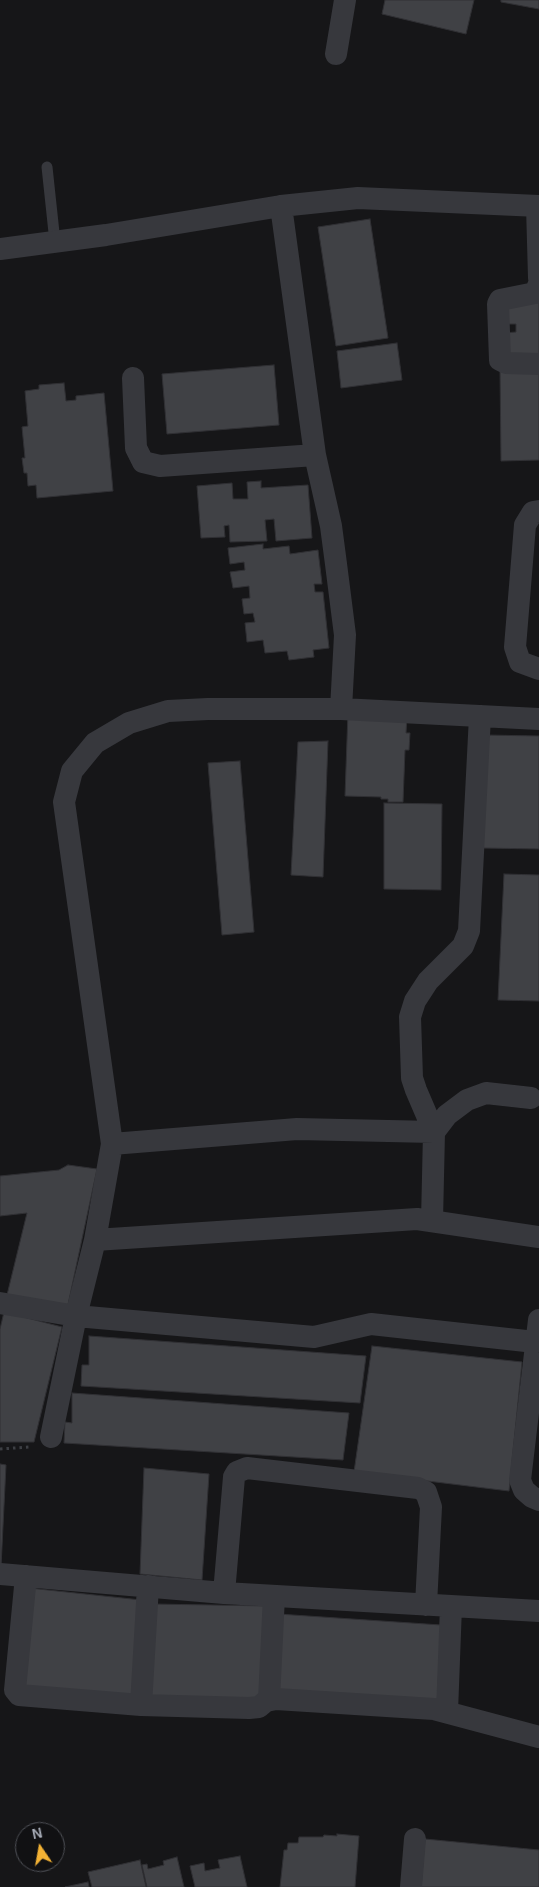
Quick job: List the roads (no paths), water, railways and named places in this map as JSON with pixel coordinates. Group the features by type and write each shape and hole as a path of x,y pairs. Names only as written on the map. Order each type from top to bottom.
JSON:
{"street":[{"path":"336,54 345,0"},
{"path":"0,250 281,206 358,198 538,206 539,278"},
{"path":"281,206 315,455 330,526 345,635 341,708"},
{"path":"539,284 535,293 500,300 498,304 500,360 506,363 539,364"},
{"path":"133,378 136,448 143,462 160,466 315,455"},
{"path":"539,511 533,512 525,525 515,647 520,662 539,669"},
{"path":"51,1438 76,1316 95,1240 112,1144 64,802 72,771 95,743 129,723 168,711 341,708 539,719"},
{"path":"432,1221 434,1132 412,1078 410,1017 416,1000 428,981 463,946 469,931 480,716"},
{"path":"434,1132 447,1115 467,1100 486,1094 531,1098"},
{"path":"112,1144 297,1129 434,1132"},
{"path":"95,1240 417,1219 539,1237"},
{"path":"0,1303 76,1316 314,1337 371,1324 537,1331 520,1480 524,1490 539,1500"},
{"path":"224,1593 234,1477 237,1472 247,1468 418,1488 426,1492 431,1507 426,1605"},
{"path":"14,1575 224,1593 539,1611"},
{"path":"0,1678 5,1673 9,1661 14,1575"},
{"path":"14,1575 16,1694 142,1705 250,1708 259,1707 269,1700 276,1699 434,1709 539,1737"},
{"path":"142,1705 148,1586"},
{"path":"269,1700 274,1596"},
{"path":"446,1712 451,1606"},
{"path":"411,1887 415,1839"}],"lane":[{"path":"47,167 55,242"}]}
